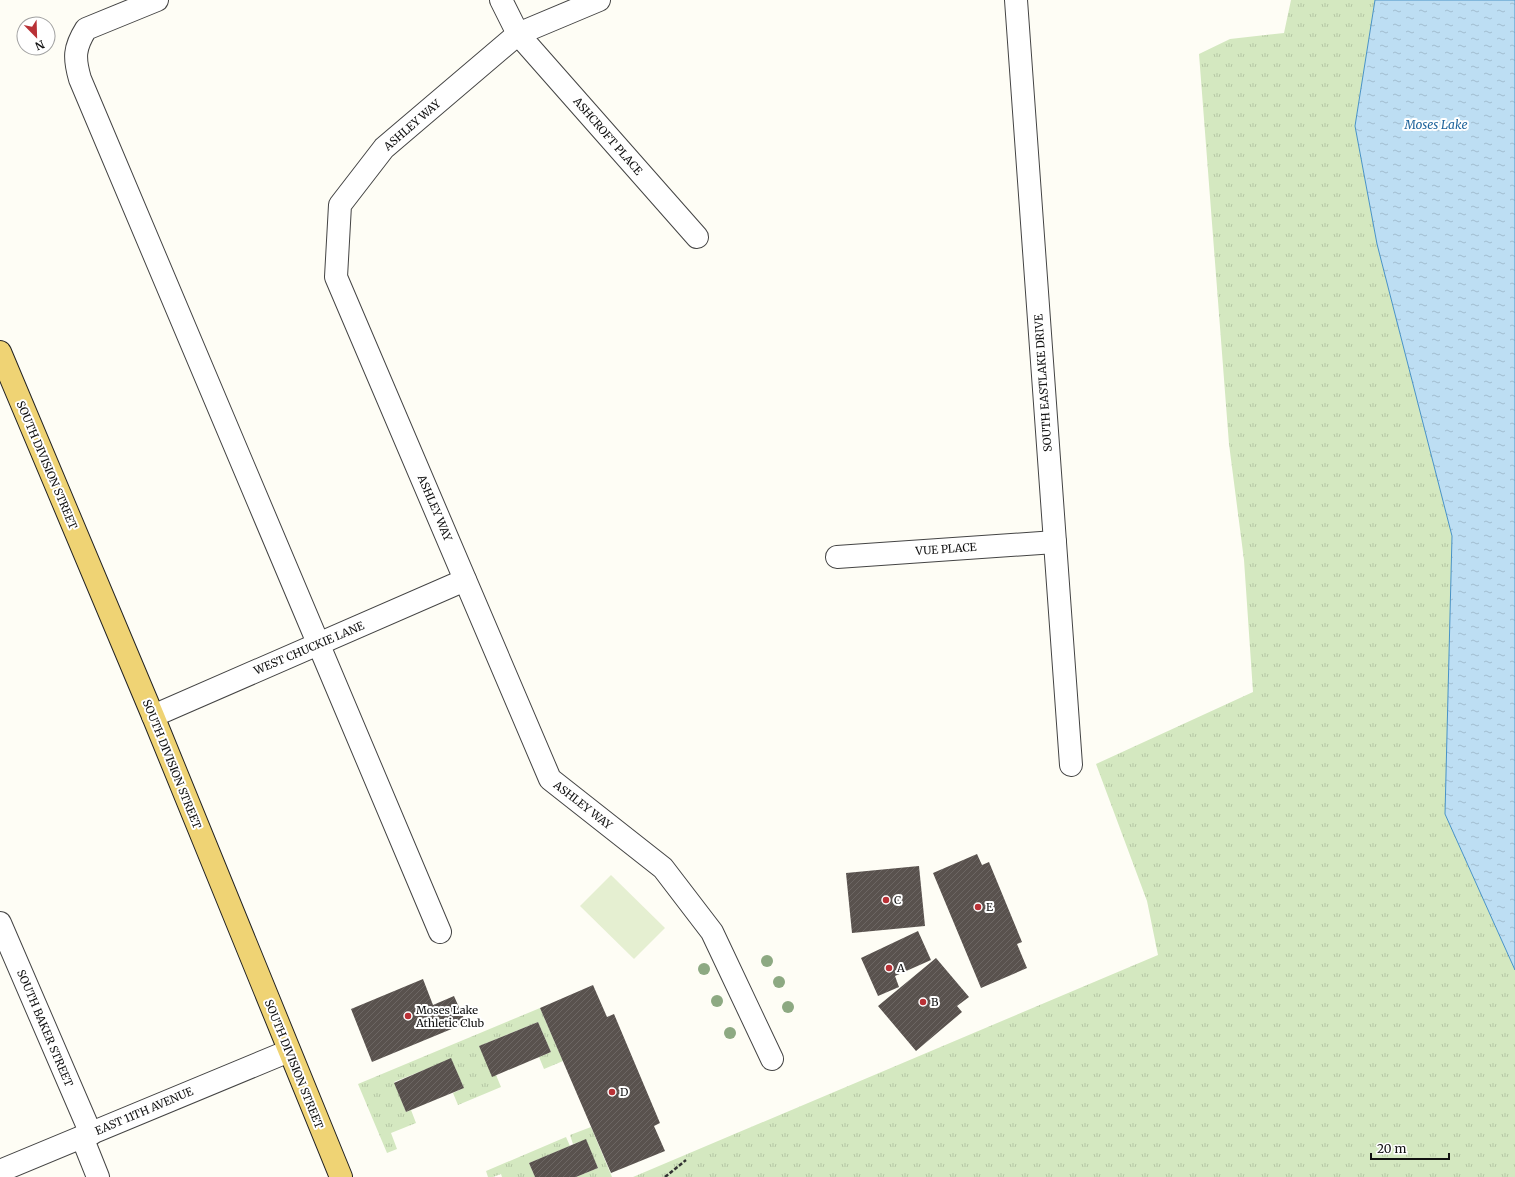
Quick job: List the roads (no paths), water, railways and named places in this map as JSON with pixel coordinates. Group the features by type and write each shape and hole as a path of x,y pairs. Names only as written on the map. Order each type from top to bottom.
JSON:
{"main road":[{"name":"SOUTH DIVISION STREET","path":"0,352 153,716 341,1177"}],"street":[{"path":"157,0 86,29 79,39 76,50 76,65 80,79 440,932"},
{"name":"ASHCROFT PLACE","path":"501,0 518,34 697,237"},
{"name":"ASHLEY WAY","path":"598,0 518,34 384,148 340,205 336,277 550,779 663,868 712,932 772,1059"},
{"name":"SOUTH EASTLAKE DRIVE","path":"1016,0 1071,765"},
{"name":"VUE PLACE","path":"837,557 1055,542"},
{"name":"WEST CHUCKIE LANE","path":"153,716 465,580"},
{"name":"SOUTH BAKER STREET","path":"0,923 86,1136 98,1177"},
{"name":"EAST 11TH AVENUE","path":"0,1171 289,1051"}],"water":[{"name":"Moses Lake","path":"1375,0 1515,0 1515,970 1445,814 1452,536 1377,244 1355,126"}],"place":[{"name":"C","path":"886,900"},
{"name":"E","path":"978,907"},
{"name":"A","path":"889,968"},
{"name":"B","path":"923,1002"},
{"name":"Moses Lake Athletic Club","path":"408,1016"},
{"name":"D","path":"612,1092"}]}
